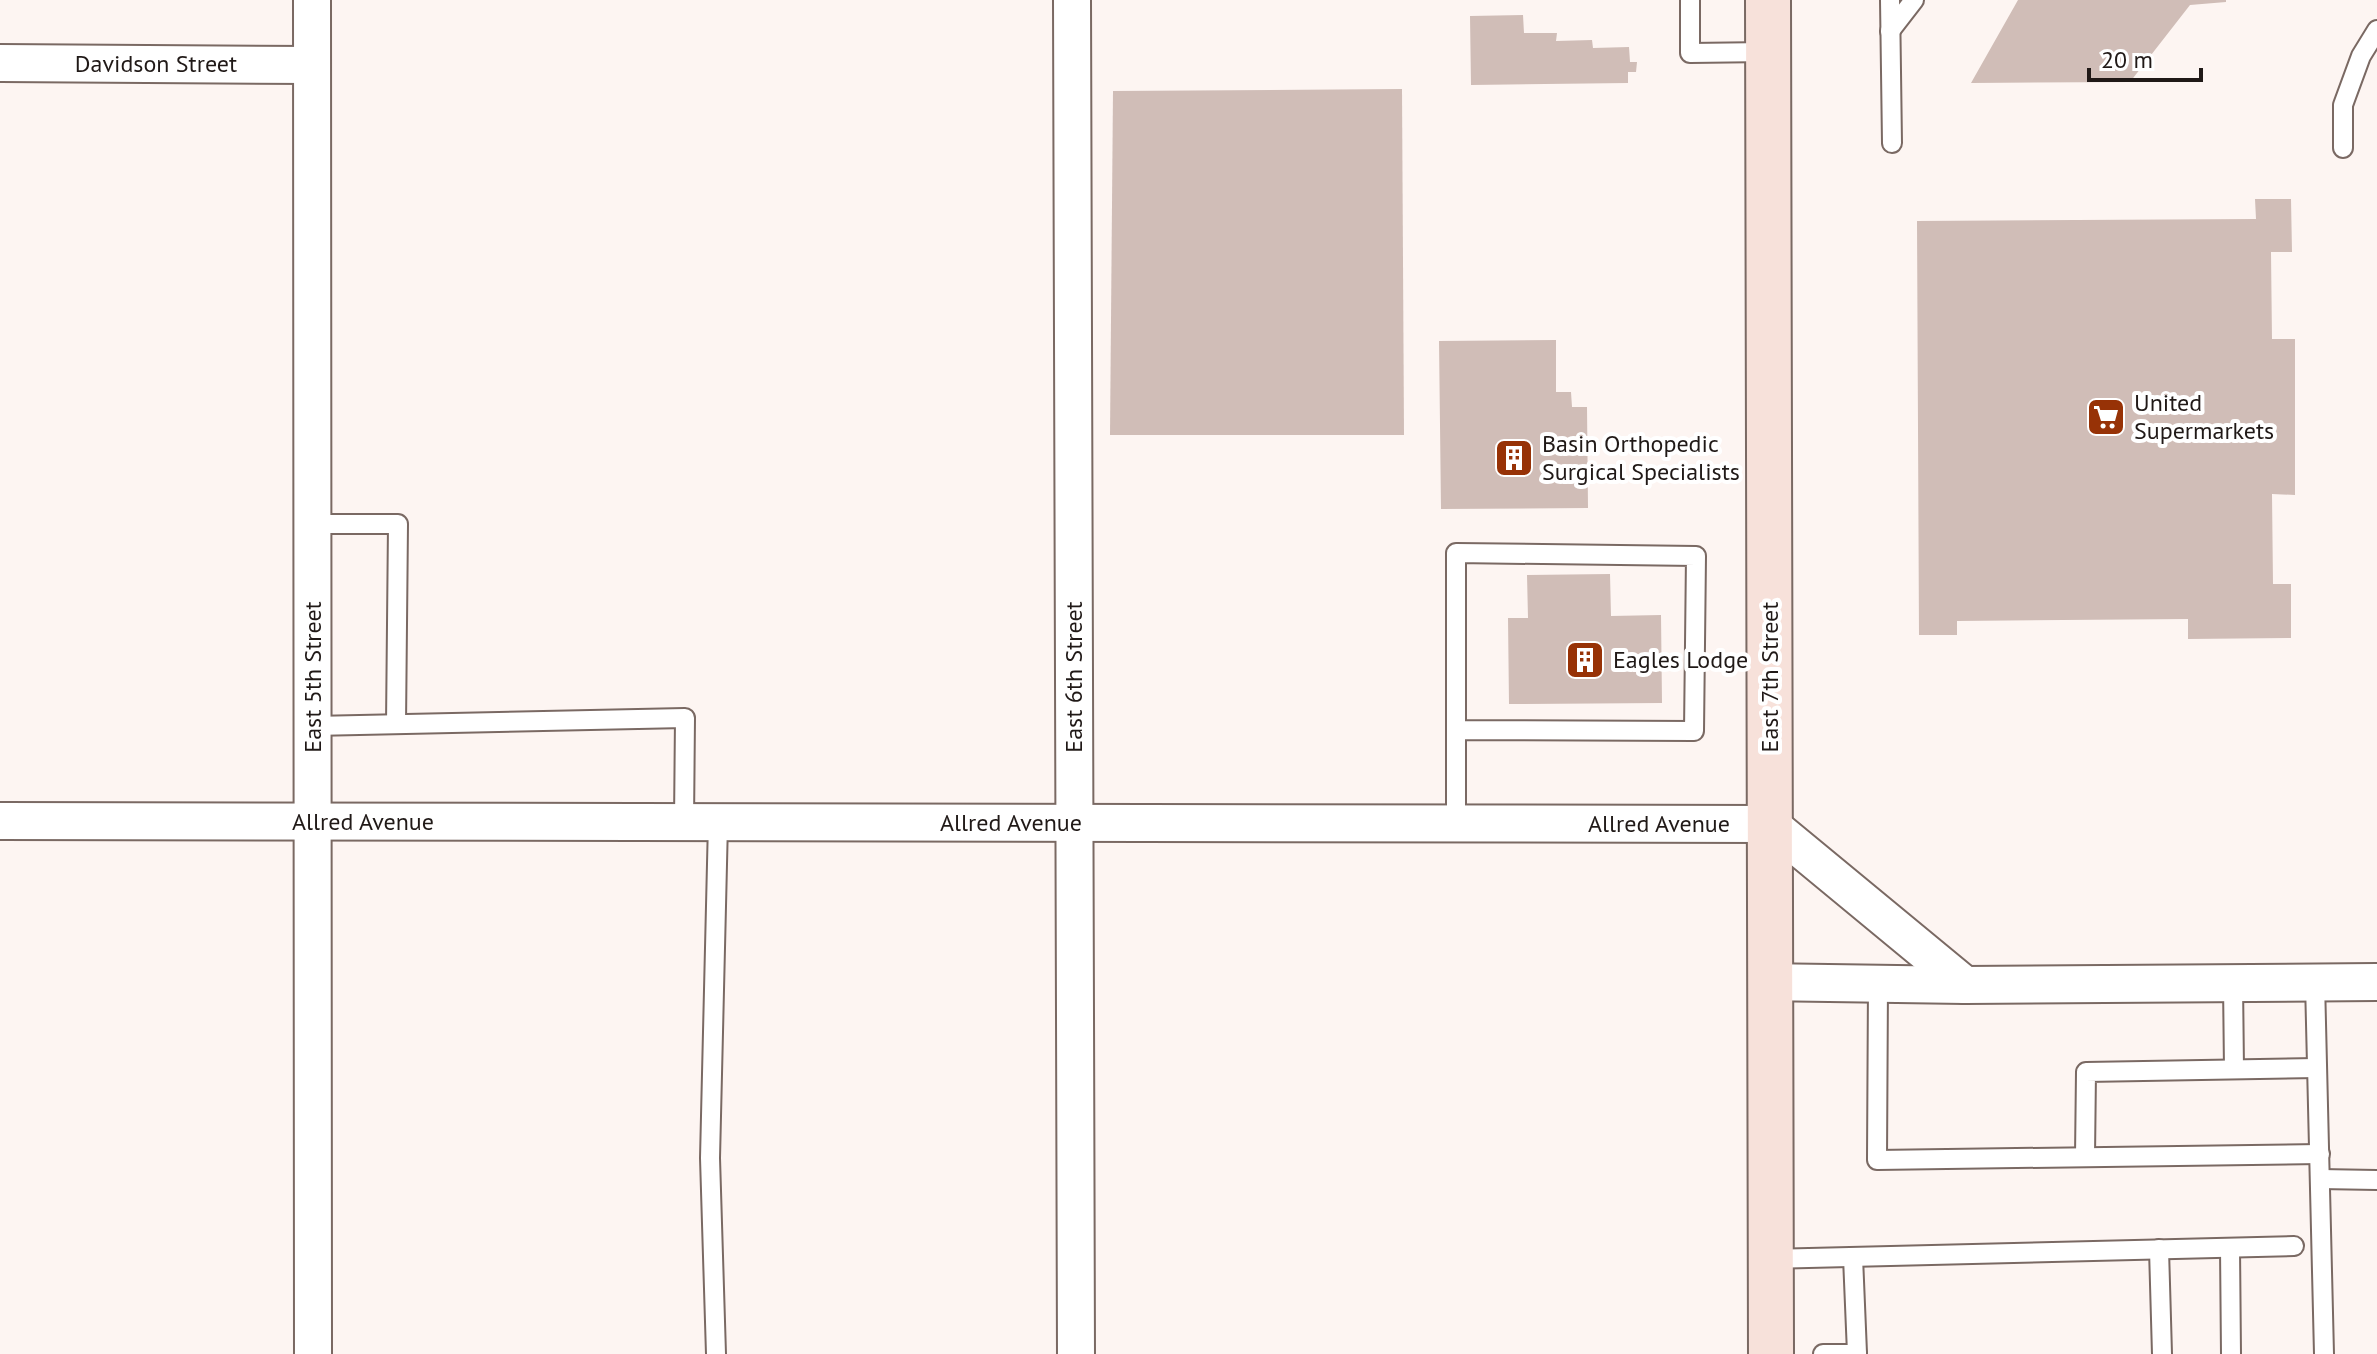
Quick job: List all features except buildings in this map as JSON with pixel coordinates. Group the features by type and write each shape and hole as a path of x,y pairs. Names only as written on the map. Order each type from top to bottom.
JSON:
{"street":[{"name":"East 5th Street","path":"312,0 313,1354"},
{"name":"East 6th Street","path":"1072,0 1076,1354"},
{"name":"East 7th Street","path":"1768,0 1771,1354"},
{"name":"Davidson Street","path":"0,63 312,65"},
{"name":"Allred Avenue","path":"0,821 1770,824"},
{"path":"1770,824 1965,985"},
{"path":"1769,982 1965,985 2377,982"}],"lane":[{"path":"1690,0 1690,53 1768,52"},
{"path":"1890,0 1892,143"},
{"path":"1890,31 1914,0"},
{"path":"2343,148 2343,105 2361,56 2377,30"},
{"path":"312,524 398,524 396,724"},
{"path":"1456,730 1694,731 1696,556 1456,553 1456,730 1456,823"},
{"path":"313,726 685,718 701,822 716,1354"},
{"path":"2315,982 2324,1354"},
{"path":"2233,983 2234,1069"},
{"path":"1878,984 1877,1160 2320,1154"},
{"path":"2085,1156 2086,1072 2317,1068"},
{"path":"2320,1179 2377,1180"},
{"path":"1770,1259 2294,1246"},
{"path":"2230,1248 2231,1354"},
{"path":"2159,1249 2162,1354"},
{"path":"1823,1354 1857,1354 1853,1257"}],"place":[{"name":"United Supermarkets","path":"2106,417"},
{"name":"Basin Orthopedic Surgical Specialists","path":"1514,458"},
{"name":"Eagles Lodge","path":"1585,660"}]}
